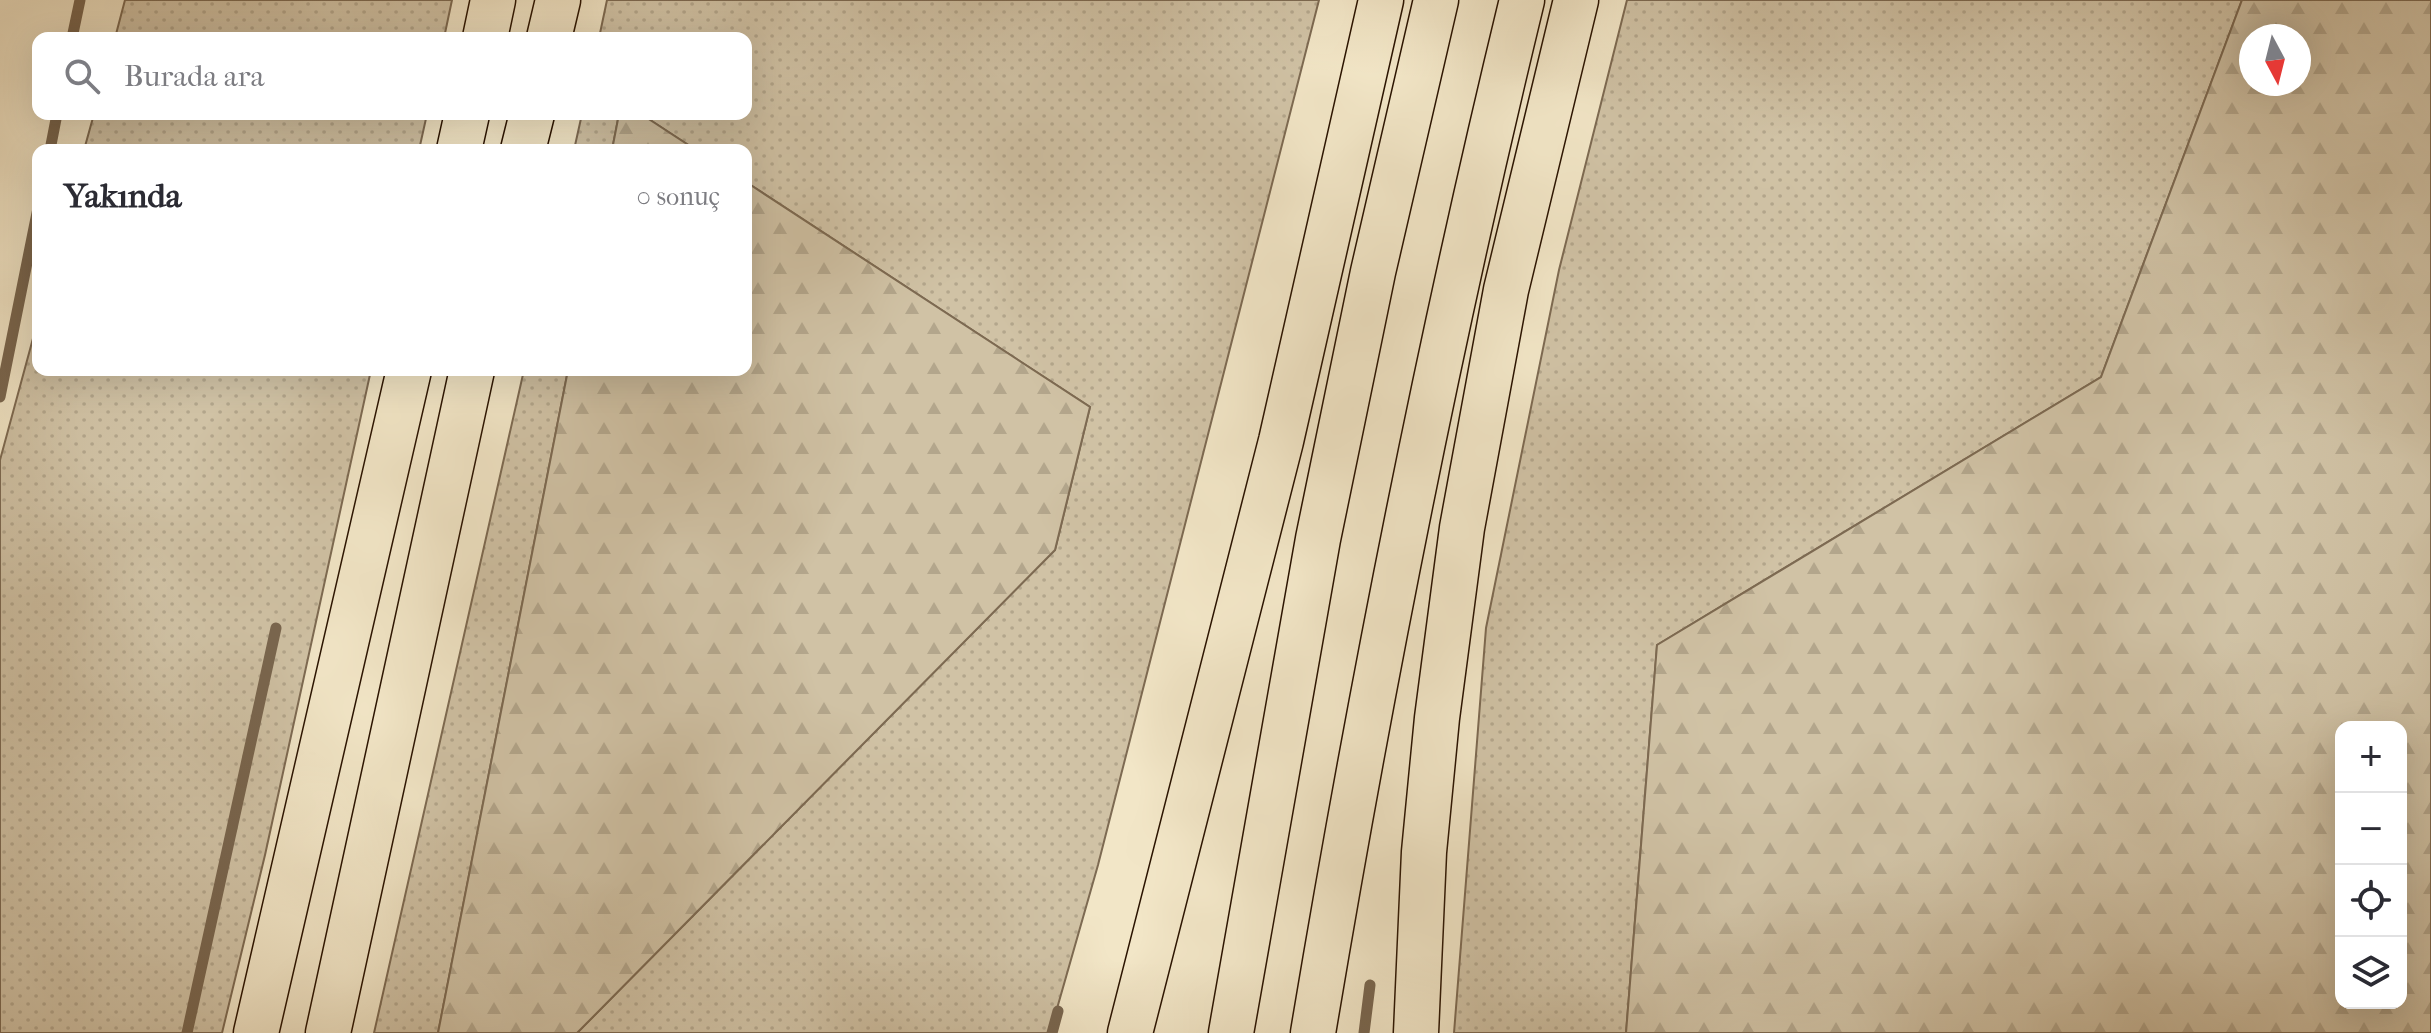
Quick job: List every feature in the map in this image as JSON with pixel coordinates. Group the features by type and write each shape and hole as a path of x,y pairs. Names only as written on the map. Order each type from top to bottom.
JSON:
{"main road":[{"path":"486,32 493,0"},
{"path":"550,32 558,0"},
{"path":"1130,1033 1281,441 1381,0"},
{"path":"1231,1033 1318,539 1373,272 1436,0"},
{"path":"1313,1033 1372,692 1435,375 1522,0"},
{"path":"1416,1033 1424,852 1437,718 1462,528 1506,290 1576,0"},
{"path":"460,144 466,120"},
{"path":"524,144 530,120"},
{"path":"256,1033 408,376"},
{"path":"328,1033 471,376"}],"green space":[{"path":"125,0 452,0 445,32 117,32"},
{"path":"607,0 1319,0 1098,865 1050,1033 577,1033 1055,550 1090,407 752,186 752,144 687,144 650,120 752,120 752,32 600,32"},
{"path":"1627,0 2242,0 2101,377 1657,645 1626,1033 1454,1033 1486,628 1559,270"},
{"path":"2242,0 2431,0 2431,1033 1626,1033 1657,645 2101,377"},
{"path":"92,120 426,120 420,144 86,144"},
{"path":"581,120 618,120 613,144 575,144"},
{"path":"618,120 650,120 687,144 613,144"},
{"path":"752,186 1090,407 1055,550 577,1033 438,1033 567,376 752,376"},
{"path":"32,342 32,376 370,376 265,855 222,1033 0,1033 0,460"},
{"path":"523,376 567,376 438,1033 374,1033"}],"waterway":[{"path":"73,32 80,0"},
{"path":"51,144 56,120"},
{"path":"0,397 32,238"},
{"path":"187,1033 276,628"},
{"path":"1364,1033 1370,985"},
{"path":"1052,1033 1058,1011"}]}
